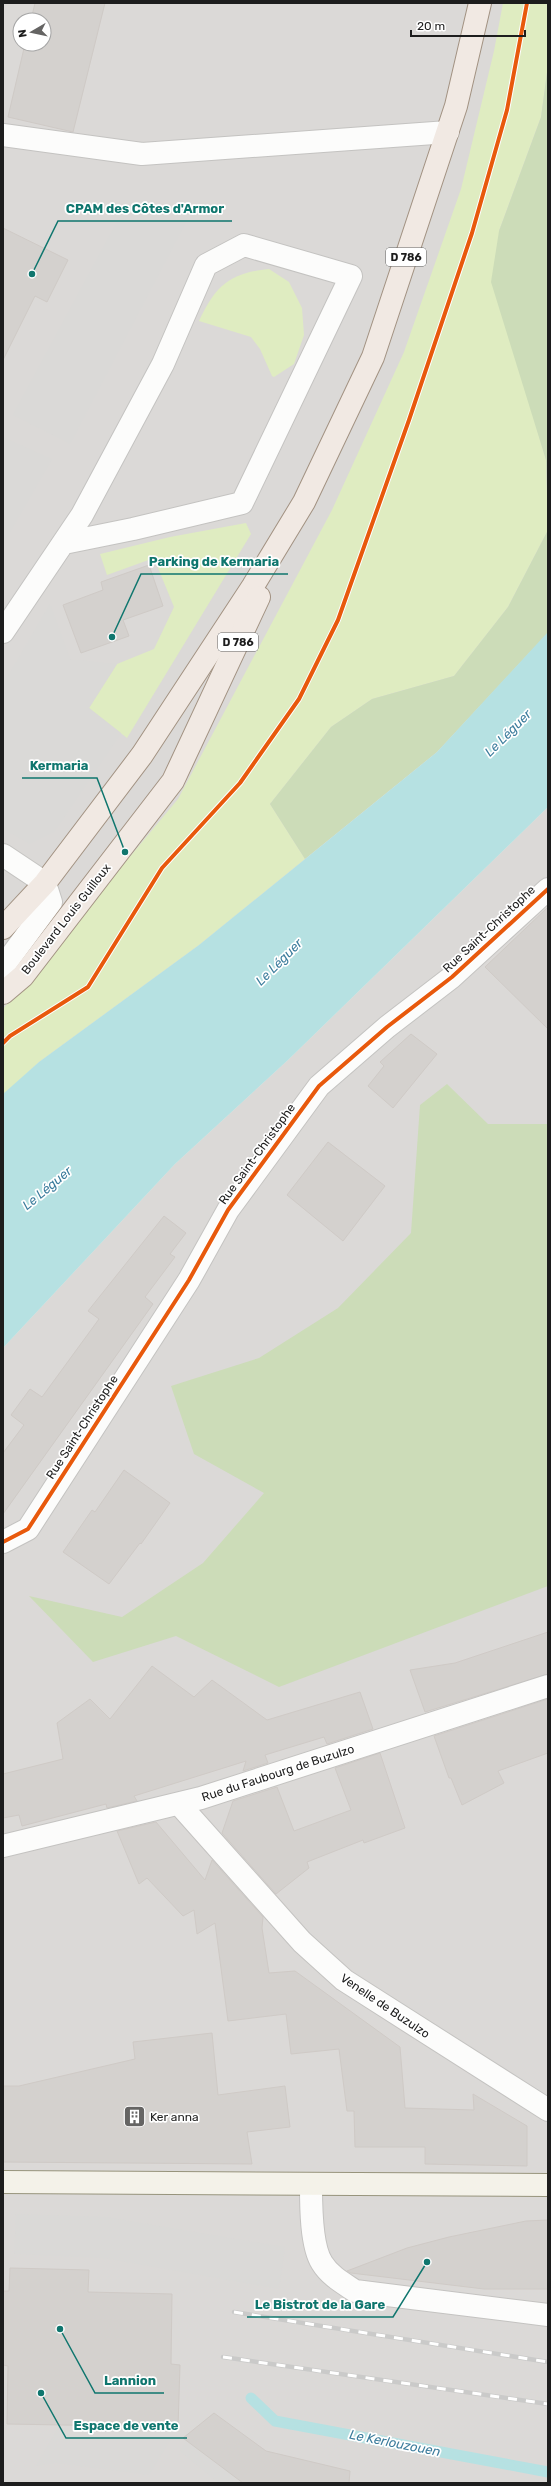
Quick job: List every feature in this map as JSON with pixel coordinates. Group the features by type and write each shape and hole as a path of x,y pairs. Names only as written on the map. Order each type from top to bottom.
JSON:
{"main road":[{"name":"D 786","path":"3,926 45,883 142,755 253,586 304,502 373,357 456,106 480,3"},
{"name":"Boulevard Louis Guilloux","path":"3,994 23,976 173,781 304,502"},
{"path":"3,2182 311,2186 548,2186"}],"street":[{"path":"3,135 142,154 448,132"},
{"path":"3,632 82,515 163,364 206,265 244,245 351,276 242,503 133,529 64,543"},
{"path":"3,855 45,883 51,902 3,967"},
{"name":"Rue Saint-Christophe","path":"3,1542 28,1529 189,1280 228,1210 319,1086 387,1027 452,977 548,889"},
{"name":"Rue du Faubourg de Buzulzo","path":"3,1846 179,1804 548,1686"},
{"name":"Venelle de Buzulzo","path":"179,1804 302,1942 344,1980 548,2110"},
{"path":"311,2186 311,2212 321,2262 335,2278 355,2291 548,2315"}],"shaded area":[{"path":"3,3 548,3 548,632 437,752 199,945 39,1062 3,1094"},
{"path":"125,207 186,222 70,444 13,415"},
{"path":"3,437 52,459 3,544"},
{"path":"50,604 70,659 117,664 89,708 121,733 54,832 30,844 3,829 3,685"},
{"path":"548,807 548,2483 3,2483 3,1348 175,1164 288,1060"},
{"path":"16,2214 106,2217 285,2247 279,2289 103,2258 14,2254"},
{"path":"60,2425 178,2427 149,2475 56,2463 36,2466"},
{"path":"187,2441 235,2477 231,2483 219,2483 180,2451"}],"green space":[{"path":"503,3 548,3 548,65 541,117 499,231 516,358 546,460 548,530 508,607 454,676 372,699 331,727 270,804 305,859 199,945 39,1062 3,1095 3,1009 178,799 332,510 404,352 461,189 494,51"},
{"path":"548,65 548,517 546,460 491,282 499,231 541,117"},
{"path":"269,269 289,282 302,308 304,335 294,364 274,377 272,376 260,349 251,337 199,321 212,298 226,283 244,274"},
{"path":"246,523 251,534 127,738 89,708 117,664 154,649 174,607 154,558 107,575 100,554 170,537"},
{"path":"548,530 547,634 437,752 305,859 270,804 331,727 372,699 454,676 508,607"},
{"path":"447,1084 488,1124 548,1124 548,1586 279,1687 176,1636 93,1662 29,1596 122,1617 203,1563 264,1493 194,1454 171,1386 259,1358 338,1308 411,1233 420,1105"}],"water":[{"name":"Le Léguer","path":"548,632 548,807 288,1060 175,1164 3,1348 3,1094 39,1062 199,945 437,752"}],"building":[{"path":"35,3 105,3 73,132 8,117 23,52 52,52 52,12 33,12"},
{"path":"3,228 68,260 47,302 35,296 3,360"},
{"path":"149,565 163,606 123,620 129,636 81,653 63,605 103,590 101,582"},
{"path":"548,907 548,1029 485,967"},
{"path":"411,1034 437,1054 393,1108 368,1086 384,1066 380,1062"},
{"path":"328,1142 385,1186 343,1241 287,1195"},
{"path":"164,1216 186,1233 170,1254 175,1257 145,1297 153,1304 3,1514 3,1453 24,1425 11,1415 30,1389 42,1397 99,1319 88,1311"},
{"path":"124,1470 170,1503 141,1544 140,1543 109,1584 63,1552 92,1510 95,1512"},
{"path":"548,1632 548,1674 425,1712 410,1670 455,1663"},
{"path":"152,1666 194,1697 212,1680 267,1720 360,1692 373,1729 327,1744 324,1737 265,1755 268,1763 243,1771 246,1761 134,1796 137,1801 107,1808 106,1804 22,1826 19,1815 3,1818 3,1774 63,1759 57,1723 90,1699 110,1719"},
{"path":"548,1699 548,1753 498,1771 504,1783 462,1805 451,1778 449,1778 434,1736"},
{"path":"380,1753 405,1828 364,1843 363,1840 307,1862 309,1868 276,1894 222,1833 233,1801 277,1787 294,1831 351,1810 335,1768"},
{"path":"156,1822 205,1880 212,1860 263,1917 262,1928 269,1973 295,1971 400,2047 405,2108 474,2110 473,2094 527,2126 527,2166 425,2164 425,2147 355,2147 354,2111 347,2111 339,2049 291,2054 286,2014 228,2021 215,1923 197,1934 194,1910 183,1916 147,1878 139,1884 117,1831"},
{"path":"212,2033 218,2095 285,2086 290,2127 247,2132 252,2164 3,2162 3,2086 19,2086 135,2059 133,2042"},
{"path":"548,2220 548,2289 484,2289 351,2273 347,2271 407,2248 449,2237 526,2221"},
{"path":"10,2268 89,2270 88,2292 172,2294 171,2364 180,2365 178,2427 7,2424 8,2366 3,2365 3,2291 9,2291"},
{"path":"214,2413 266,2451 350,2471 349,2483 243,2483 183,2438"}],"waterway":[{"name":"Le Kerlouzouen","path":"251,2398 275,2421 548,2472"}],"railway":[{"path":"234,2312 548,2362"},
{"path":"223,2357 548,2404"}],"cycle path":[{"path":"3,1043 10,1036 88,987 162,868 240,783 299,699 338,620 409,420 472,233 507,110 527,3"},
{"path":"3,1542 28,1529 189,1280 228,1210 319,1086 387,1027 452,977 548,889"}],"place":[{"name":"CPAM des Côtes d'Armor","path":"32,274"},
{"name":"Parking de Kermaria","path":"112,637"},
{"name":"Kermaria","path":"125,852"},
{"name":"Ker anna","path":"135,2117"},
{"name":"Le Bistrot de la Gare","path":"427,2262"},
{"name":"Lannion","path":"60,2329"},
{"name":"Espace de vente","path":"41,2393"}]}
